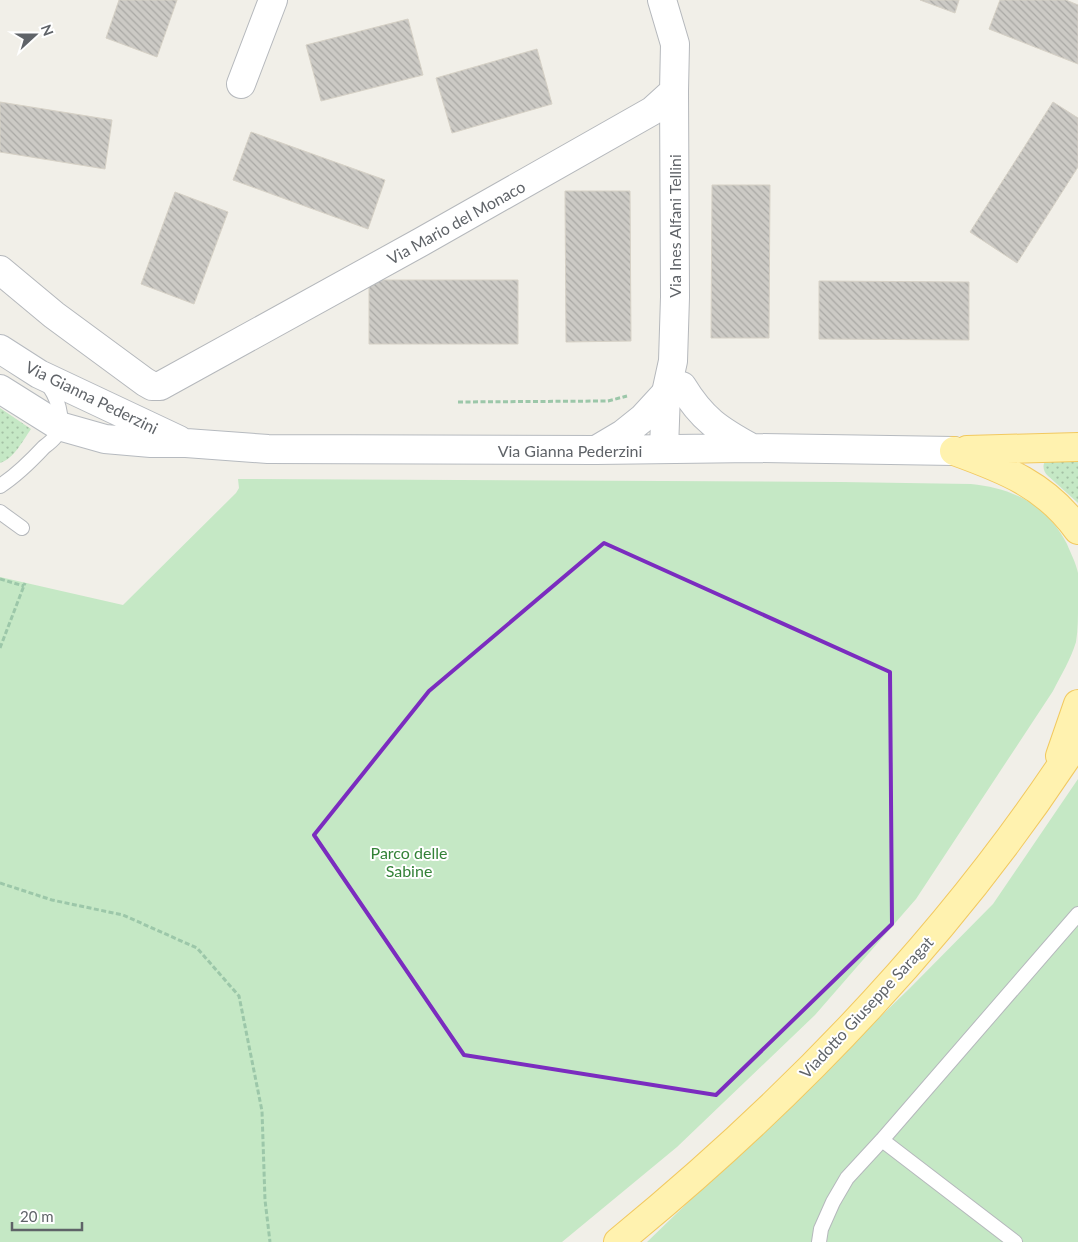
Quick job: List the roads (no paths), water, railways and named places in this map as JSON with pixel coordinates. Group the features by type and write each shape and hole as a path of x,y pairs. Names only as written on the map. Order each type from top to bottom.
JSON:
{"main road":[{"path":"954,451 1078,447"},
{"path":"954,451 998,467 1026,481 1056,504 1078,530"},
{"name":"Viadotto Giuseppe Saragat","path":"618,1242 688,1183 766,1112 857,1021 914,958 1068,762 1078,704"}],"street":[{"path":"241,84 273,0"},
{"path":"662,0 675,44 674,91"},
{"name":"Via Ines Alfani Tellini","path":"673,449 675,297 674,91"},
{"name":"Via Mario del Monaco","path":"0,270 54,315 152,386 160,386 652,111 674,91"},
{"name":"Via Gianna Pederzini","path":"0,349 39,374 186,443"},
{"name":"Via Gianna Pederzini","path":"0,389 58,426 120,441 152,444 186,443 268,449 596,450 754,448 954,451"},
{"path":"596,450 623,434 674,390 692,404 707,420 732,437 754,448"}],"lane":[{"path":"0,486 16,476 56,436 58,403 52,389 39,374"},
{"path":"0,513 22,528"},
{"path":"818,1242 821,1229 833,1202 847,1178 1078,914"},
{"path":"882,1140 1016,1242"}],"park label":[{"name":"Parco delle Sabine","path":"409,861"}]}
